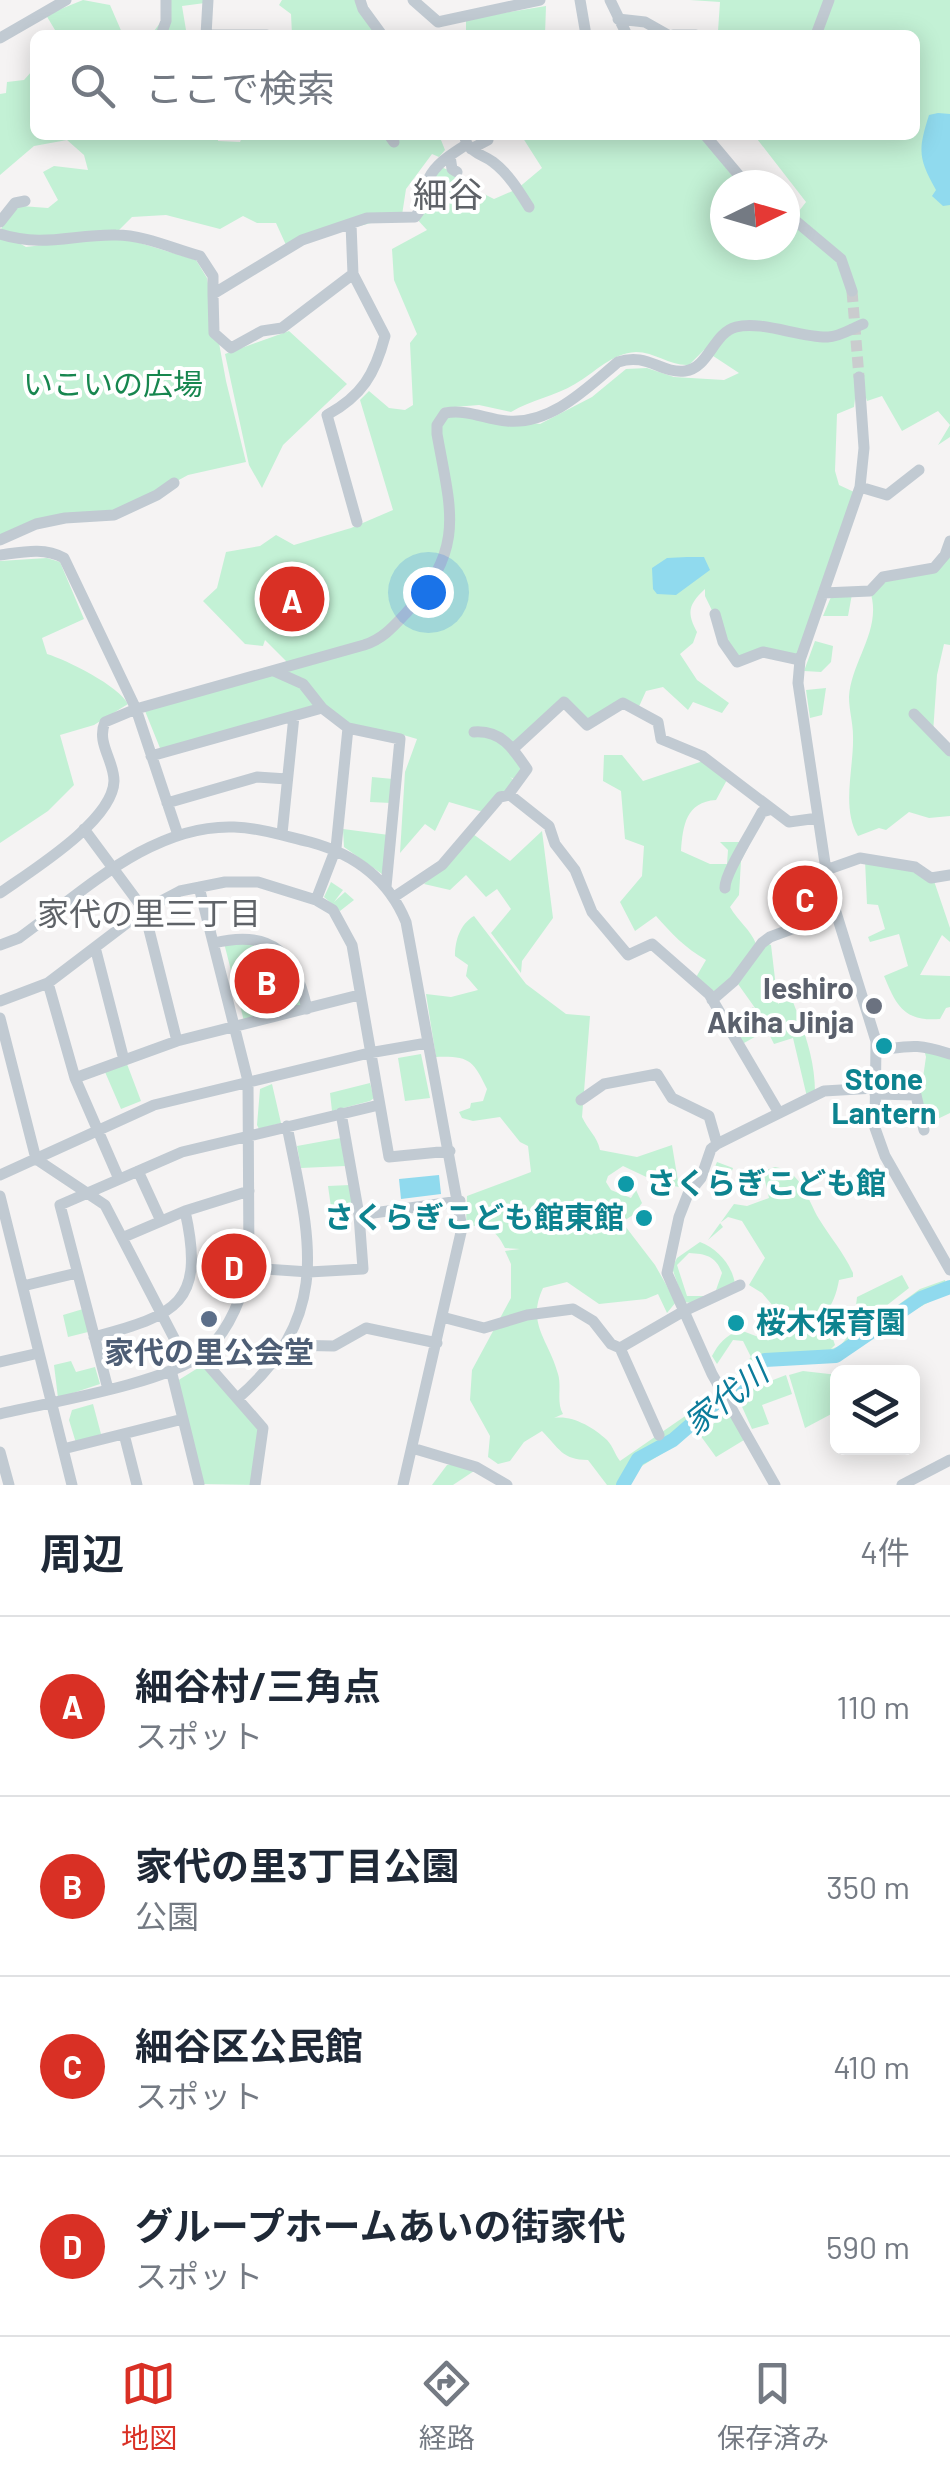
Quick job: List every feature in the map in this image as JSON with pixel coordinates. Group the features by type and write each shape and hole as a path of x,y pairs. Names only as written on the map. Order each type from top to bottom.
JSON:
{"street":[{"path":"0,38 66,0"},
{"path":"163,30 166,0"},
{"path":"208,0 209,30"},
{"path":"360,0 378,30"},
{"path":"413,0 438,28 540,0"},
{"path":"580,0 585,30"},
{"path":"610,0 624,30"},
{"path":"818,30 829,0"},
{"path":"618,19 645,22 660,30"},
{"path":"213,294 302,240 367,218 415,217 421,210 428,178 468,143 488,140"},
{"path":"710,140 735,170"},
{"path":"468,143 477,156 492,160 529,206"},
{"path":"450,156 452,169 457,172"},
{"path":"0,222 15,203 25,202"},
{"path":"351,224 354,274 385,336 361,391 349,403 326,415 357,522"},
{"path":"800,225 841,259 852,291"},
{"path":"0,234 40,242 117,235 200,256 213,276 214,333 231,348 262,331 282,328 354,274"},
{"path":"0,892 98,819 111,798 114,780 101,733 105,722 375,642 390,631 433,581 449,549 448,497 437,434 444,414 461,410 505,421 544,415 567,404 618,362 646,360 679,372 690,370 700,364 720,337 736,326 831,337 864,324"},
{"path":"859,378 864,448 860,487 800,660 798,683 835,913 878,1050 874,1122 885,1156 950,1270"},
{"path":"860,487 888,496 918,470"},
{"path":"0,540 36,524 114,515 174,483"},
{"path":"823,594 870,591 884,577 934,568 950,542"},
{"path":"0,555 38,550 64,558 136,710 178,836"},
{"path":"715,614 723,642 736,662 763,652 800,660"},
{"path":"274,671 304,684 322,708 348,728 400,740 390,892"},
{"path":"514,749 564,702 587,725 623,703 658,722 661,739 702,756 789,822 818,818"},
{"path":"152,756 322,708"},
{"path":"914,714 950,751"},
{"path":"282,834 294,716"},
{"path":"316,900 336,848 348,728"},
{"path":"390,892 442,866 527,769 514,749 495,734 474,732"},
{"path":"167,803 257,777 287,779"},
{"path":"508,795 544,818 555,844 574,870 592,912 628,954 652,944 712,1000 779,1113"},
{"path":"725,888 724,878 762,812 769,810"},
{"path":"0,944 19,938 134,854 178,836 230,827 282,834 336,848 371,871 390,892 406,922 462,1228 404,1485"},
{"path":"84,829 144,910 177,1042"},
{"path":"826,870 860,858 915,867 931,878 950,876"},
{"path":"0,1001 48,982 144,910 180,891 225,882 258,882 316,900 333,910 352,945 389,1157 450,1151"},
{"path":"0,1414 108,1389 187,1363 217,1340 243,1293 250,1268 248,1081 199,887"},
{"path":"712,1000 734,981 762,943 835,913"},
{"path":"214,944 238,938 259,940 275,948 292,961 307,1009"},
{"path":"95,947 124,1060"},
{"path":"48,982 75,1078 119,1179"},
{"path":"75,1078 177,1042 360,995"},
{"path":"0,1018 36,1160 105,1204 187,1363"},
{"path":"0,1174 154,1105 369,1053 427,1043"},
{"path":"878,1050 918,1045 950,1054"},
{"path":"581,1100 604,1084 657,1074 672,1098 709,1116 717,1144"},
{"path":"775,1485 712,1374 667,1273 688,1194 717,1144 824,1092 916,1095 924,1130"},
{"path":"108,1389 60,1205 182,1152 379,1105"},
{"path":"250,1268 309,1272 363,1269 359,1215 341,1114"},
{"path":"238,1398 265,1374 285,1344 304,1299 309,1272 308,1234 287,1126"},
{"path":"138,1171 161,1221"},
{"path":"124,1236 249,1191"},
{"path":"0,1196 72,1485"},
{"path":"359,1215 460,1201"},
{"path":"94,1337 150,1322 181,1298 193,1264 185,1211"},
{"path":"23,1286 78,1273"},
{"path":"620,1348 684,1311 740,1285"},
{"path":"442,1317 484,1328 527,1315 573,1309 592,1321 610,1344 620,1348 659,1435"},
{"path":"285,1344 334,1346 366,1328 436,1344"},
{"path":"0,1362 39,1353"},
{"path":"200,1356 263,1428 255,1485"},
{"path":"171,1370 201,1485"},
{"path":"63,1449 184,1418"},
{"path":"124,1434 136,1485"},
{"path":"412,1448 476,1467 507,1485"},
{"path":"0,1452 9,1485"},
{"path":"902,1485 950,1460"}],"green space":[{"path":"83,0 110,5 121,30 55,30 46,15"},
{"path":"165,0 204,0 205,3 182,6 186,30 155,30 166,15"},
{"path":"282,0 359,0 374,30 292,30 291,14 279,5"},
{"path":"690,0 950,0 950,425 938,411 902,431 882,396 867,401 855,399 854,407 837,414 835,471 839,485 854,492 797,656 774,649 737,662 705,589 691,609 697,632 693,643 680,654 697,680 729,703 722,713 693,702 688,710 663,687 646,691 637,711 623,701 587,726 564,702 515,748 524,768 516,780 510,777 516,782 483,812 449,802 435,831 425,824 400,853 405,772 417,739 348,728 318,709 162,753 145,711 283,668 286,661 265,640 263,646 245,644 203,601 217,588 226,552 260,546 276,535 294,545 393,510 360,400 369,391 389,408 405,410 413,405 410,343 417,334 394,280 392,249 427,230 415,217 439,166 477,183 480,192 494,199 517,189 542,168 524,140 704,140 728,170 710,170 710,260 800,260 800,210 806,202 800,194 800,170 781,170 758,140 920,140 920,30 718,30 720,2","holes":["704,350 739,373 724,380 674,377 647,368 626,369 592,397 540,424 451,412 435,429 442,408 479,405 511,412 567,388 627,353 643,353 689,365"]},
{"path":"546,6 545,30 466,30 466,19"},
{"name":"いこいの広場","path":"30,73 30,140 67,140 34,146 0,175 0,94 6,93 7,82 24,80"},
{"name":"いこいの広場","path":"67,140 441,140 445,150 439,157 432,154 406,189 402,215 286,245 276,223 257,223 243,216 220,229 166,215 132,217 117,232 14,240 26,247 117,236 196,260 207,278 246,462 188,475 131,506 0,538 0,232 9,211 21,206 48,208 58,200 43,172 54,166 88,170 84,155"},
{"path":"289,331 347,384 283,445 262,488 249,465 225,354"},
{"path":"950,425 950,437 938,445"},
{"path":"950,550 950,645 944,644 937,675 933,733 950,751 950,816 929,818 909,812 886,830 879,828 858,836 849,800 853,736 849,697 870,632 870,591 883,577 934,568"},
{"path":"47,558 60,562 84,619 42,638 47,654 104,682 128,704 94,725 60,735 74,785 48,811 0,843 0,561"},
{"path":"852,594 848,616 823,616 831,597"},
{"path":"815,641 833,646 831,662 821,672 804,671"},
{"path":"826,688 822,715 810,718 806,690"},
{"path":"604,755 622,755 643,781 706,760 728,778 716,800 692,810 683,832 681,851 710,864 727,864 728,850 720,842 742,842 766,811 741,861 739,895 730,907 756,944 733,979 714,994 695,979 706,960 656,916 635,931 620,902 642,876 644,846 625,839 621,791 603,781"},
{"path":"372,777 393,779 391,803 370,802"},
{"path":"343,829 389,835 382,874 344,847"},
{"path":"542,831 553,918 522,961 521,973 491,933 511,909 497,889 486,897 466,875 450,890 424,884 473,834 510,861"},
{"path":"865,860 933,878 950,928 950,942 942,935 920,975 950,976 950,1007 940,1019 918,1018 903,1010 888,986 884,976 908,966 899,934 870,942 868,937 885,929 878,905 867,904"},
{"path":"331,882 343,890 334,902 345,892 354,900 340,911 324,897"},
{"path":"474,916 526,984 566,1014 590,1016 582,1117 600,1150 637,1157 672,1145 679,1187 659,1183 623,1166 606,1182 611,1190 631,1198 636,1190 642,1203 622,1222 655,1265 676,1302 667,1313 658,1294 599,1304 567,1282 543,1288 538,1301 538,1322 559,1379 563,1414 554,1418 575,1420 595,1431 609,1442 620,1461 720,1392 725,1404 671,1448 637,1469 630,1485 607,1485 588,1460 567,1455 542,1431 524,1442 510,1461 498,1464 488,1457 490,1436 470,1400 472,1370 511,1298 511,1264 505,1251 520,1249 505,1248 490,1230 466,1225 467,1196 531,1172 528,1146 500,1117 473,1121 462,1118 459,1112 470,1108 471,1103 483,1101 487,1089 478,1072 463,1059 436,1057 426,994 451,997 478,990 466,976 468,965 455,956 459,933"},
{"path":"236,938 279,951 307,1009 245,1025 224,943"},
{"path":"766,943 771,945 778,1004 793,1002 808,1047 815,1093 807,1097 793,1038 774,1044 767,1030 744,1043 737,1034 749,1025 745,1016 753,1007 765,1022 738,984"},
{"path":"924,1049 950,1056 950,1113 925,1125 920,1098"},
{"path":"421,1054 430,1098 405,1101 398,1058"},
{"path":"127,1064 141,1101 121,1109 105,1072"},
{"path":"370,1083 374,1098 370,1101 332,1111 330,1093"},
{"path":"272,1084 281,1123 259,1129 260,1089"},
{"path":"341,1138 345,1166 301,1168 297,1146"},
{"path":"717,1162 733,1168 724,1191 707,1185"},
{"path":"775,1167 784,1170 803,1187 853,1277 839,1280 833,1301 822,1315 807,1321 785,1320 762,1293 749,1285 765,1258 742,1221 728,1217 721,1223 734,1204 747,1206 769,1198 763,1171"},
{"path":"350,1185 355,1212 332,1214 328,1186"},
{"path":"700,1242 723,1258 735,1284 716,1290 722,1273 717,1263 705,1255 689,1253 677,1265 687,1296 706,1296 684,1302 672,1268 677,1258"},
{"path":"902,1275 909,1288 863,1324 857,1297"},
{"path":"945,1280 946,1284 930,1293 931,1301 892,1322 841,1359 768,1362 731,1396 724,1388 751,1357 743,1341 733,1340 717,1364 712,1356 723,1340 735,1332 740,1330 761,1338 835,1321 838,1326 831,1333 835,1345 831,1349 840,1346 855,1328 869,1326 920,1289"},
{"path":"83,1309 88,1332 68,1337 63,1315"},
{"path":"71,1361 76,1372 95,1367 100,1384 58,1398 54,1365"},
{"path":"206,1363 263,1428 255,1485 202,1484 177,1381"},
{"path":"803,1371 830,1374 830,1415 805,1428 789,1375"},
{"path":"786,1375 792,1394 762,1405 769,1424 752,1429 739,1400 755,1387"},
{"path":"93,1404 101,1434 76,1443 69,1420 72,1410"},
{"path":"730,1414 744,1440 716,1457 700,1435"},
{"path":"460,1463 477,1469 453,1485 432,1485 447,1465"}],"water":[{"path":"950,114 950,205 943,206 932,196 936,190 922,154 929,115"},
{"path":"704,557 710,570 676,595 657,594 653,589 652,568 667,558"},
{"path":"439,1175 441,1194 401,1199 399,1179"}],"waterway":[{"name":"家代川","path":"623,1485 638,1459 673,1440 765,1360 836,1356 921,1298 950,1287"}],"tunnel":[{"path":"852,291 859,377"}],"place":[{"name":"細谷村/三角点","path":"292,599"},
{"name":"細谷区公民館","path":"805,898"},
{"name":"家代の里3丁目公園","path":"267,981"},
{"name":"Ieshiro Akiha Jinja","path":"874,1006"},
{"name":"Stone Lantern","path":"884,1046"},
{"name":"さくらぎこども館","path":"626,1184"},
{"name":"さくらぎこども館東館","path":"644,1218"},
{"name":"グループホームあいの街家代","path":"234,1266"},
{"name":"家代の里公会堂","path":"209,1319"},
{"name":"桜木保育園","path":"736,1323"}],"district":[{"name":"細谷","path":"448,195"},
{"name":"家代の里三丁目","path":"149,914"}]}
